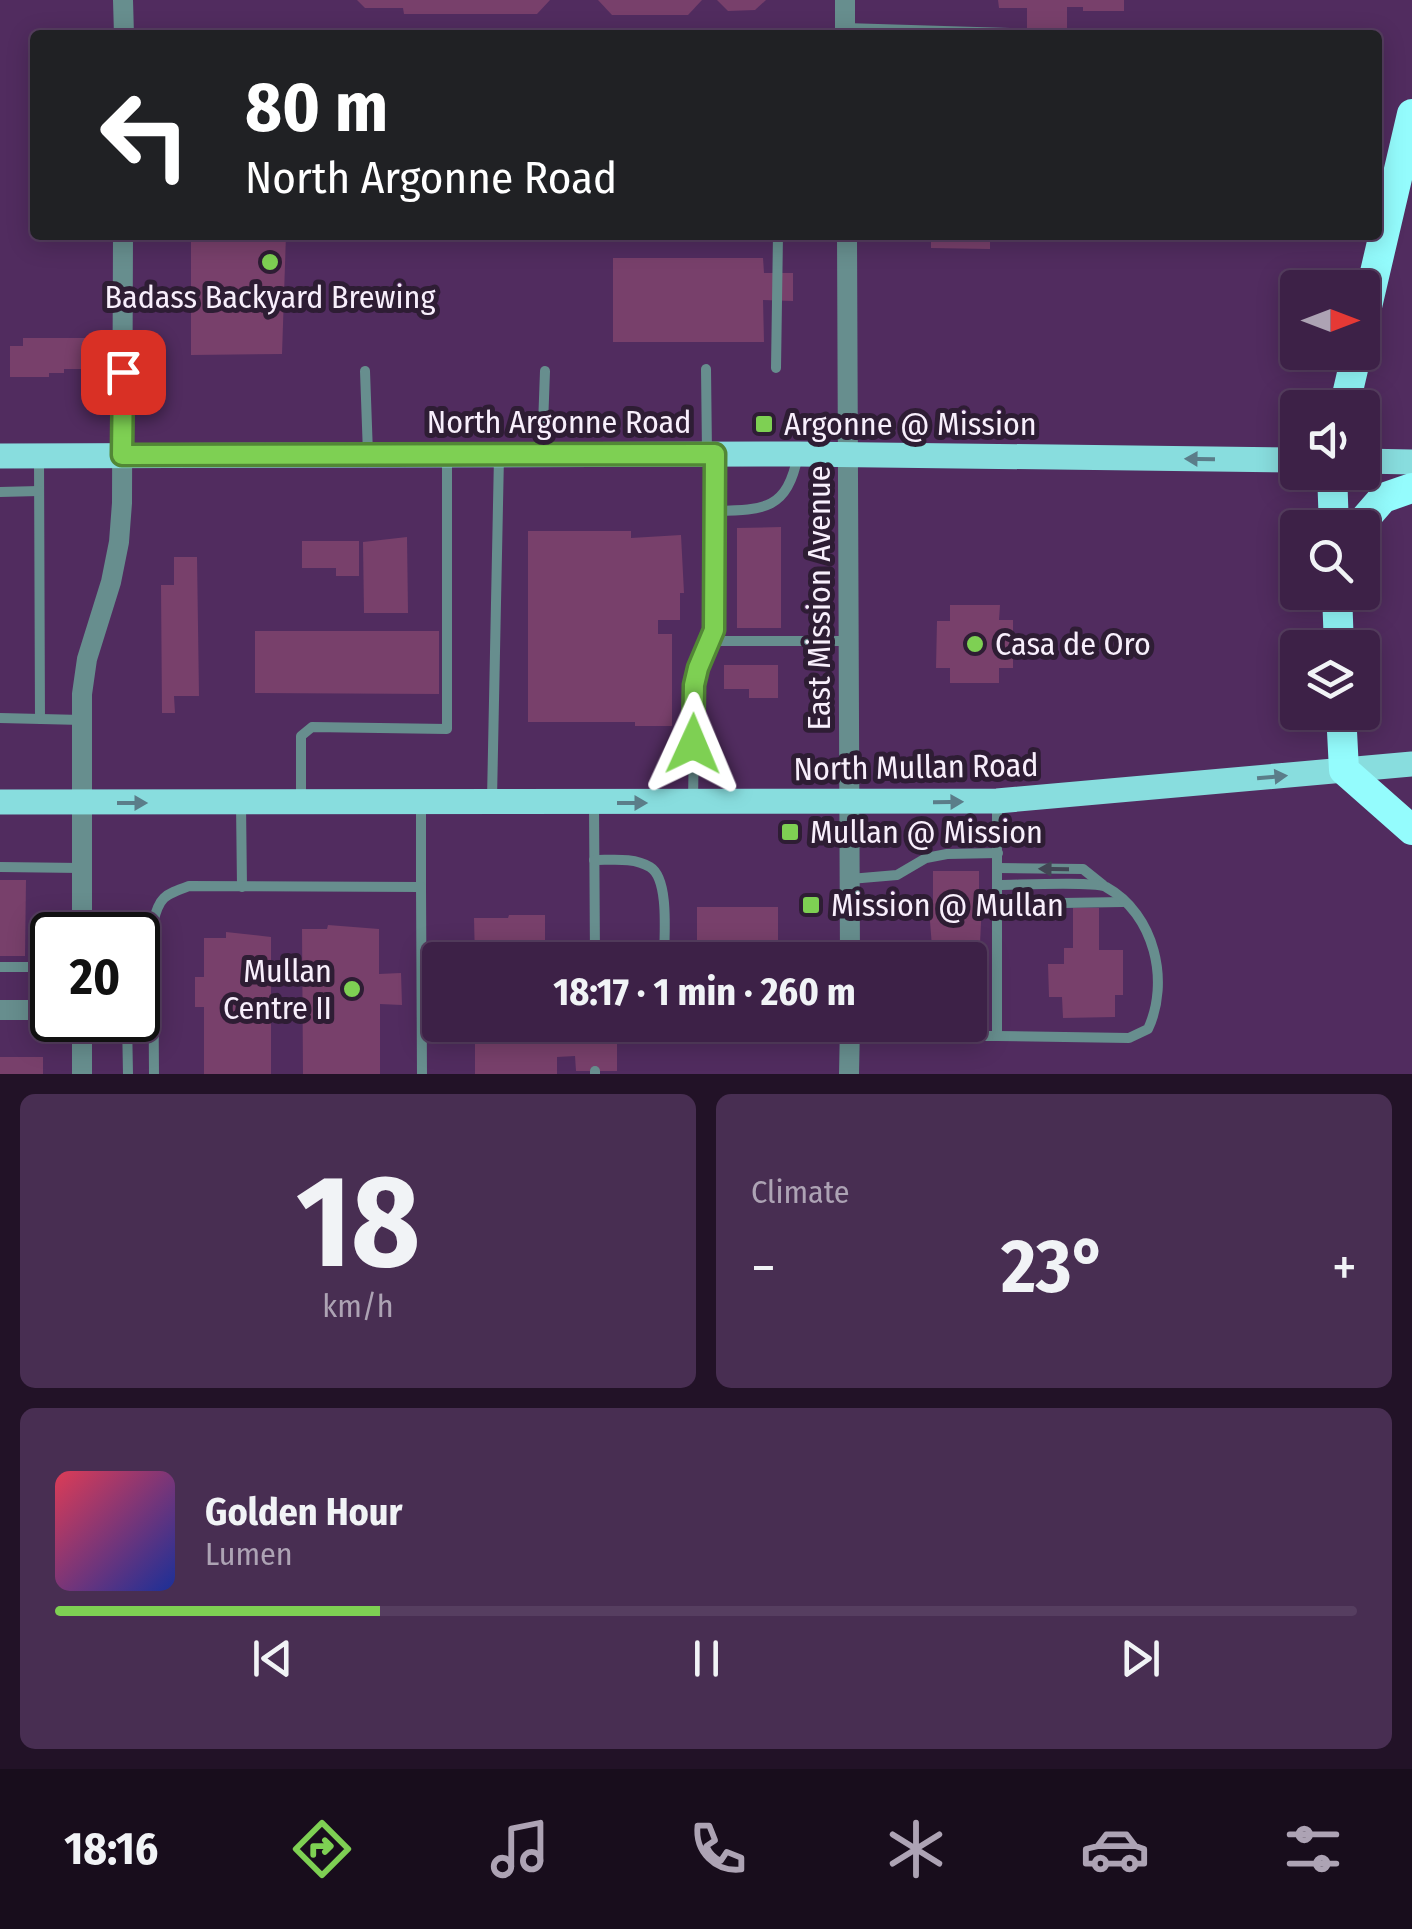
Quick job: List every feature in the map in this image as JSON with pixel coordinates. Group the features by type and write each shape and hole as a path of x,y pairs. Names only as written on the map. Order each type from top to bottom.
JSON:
{"highway":[{"path":"1376,270 1412,114"},
{"path":"1373,510 1383,498 1412,488"},
{"path":"1343,730 1344,770 1412,830"}],"main road":[{"name":"North Argonne Road","path":"0,456 848,454 1280,460"},
{"path":"1380,461 1412,462"},
{"name":"North Mullan Road","path":"0,802 997,801 1412,764"}],"street":[{"path":"124,0 124,30"},
{"path":"845,0 845,30"},
{"path":"82,912 82,720 87,659 119,542 123,240"},
{"name":"East Mission Avenue","path":"847,240 850,942"},
{"path":"0,1010 30,1010"},
{"path":"82,1042 82,1074"},
{"path":"849,1074 850,1042"}],"lane":[{"path":"870,30 966,30"},
{"path":"776,368 778,240"},
{"path":"693,803 694,685 714,630 714,512 706,369"},
{"path":"365,371 368,455"},
{"path":"542,454 545,371"},
{"path":"714,512 752,510 774,504 793,479 798,454"},
{"path":"300,803 301,736 312,727 447,729 447,455"},
{"path":"492,803 498,455"},
{"path":"39,456 40,719"},
{"path":"0,492 39,491"},
{"path":"710,642 849,642"},
{"path":"0,718 82,720"},
{"path":"997,801 997,1036"},
{"path":"241,803 242,887"},
{"path":"421,803 422,1074"},
{"path":"594,803 595,942"},
{"path":"850,879 897,875 926,858 947,854 998,853"},
{"path":"594,860 632,860 658,873 664,900 664,942"},
{"path":"0,867 81,868"},
{"path":"987,1036 1129,1038 1148,1029 1156,1012 1156,950 1146,928 1124,902 1083,869 998,868"},
{"path":"998,885 1104,885"},
{"path":"154,1074 153,924 157,906 166,894 189,886 421,887"},
{"path":"998,904 1124,902"},
{"path":"0,967 30,967"},
{"path":"127,1042 128,1074"}],"building":[{"path":"357,0 550,0 537,14 404,14 403,8 365,8"},
{"path":"598,0 702,0 688,15 612,15"},
{"path":"717,0 766,0 755,10 728,11"},
{"path":"998,0 1124,0 1124,11 1067,7 1067,30 1027,30 1027,8 999,8"},
{"path":"191,240 286,240 282,354 191,355"},
{"path":"931,240 990,240 990,249 931,248"},
{"path":"613,258 763,258 764,273 793,273 793,301 763,300 764,342 613,342"},
{"path":"23,338 86,338 86,369 64,369 64,373 49,373 49,377 10,377 10,346 23,346"},
{"path":"781,527 781,628 737,628 737,528"},
{"path":"528,531 631,531 631,538 681,535 684,593 680,593 680,620 658,620 658,634 672,634 672,726 528,722"},
{"path":"407,537 408,613 364,613 363,542"},
{"path":"302,541 359,541 359,576 336,576 336,568 302,568"},
{"path":"174,557 197,557 199,696 174,696 175,713 162,713 161,585 174,585"},
{"name":"Casa de Oro","path":"950,605 1000,605 999,620 1013,620 1013,668 999,668 999,683 950,683 950,668 936,668 937,621 950,621"},
{"path":"255,631 439,631 439,694 255,693"},
{"path":"724,665 778,665 778,698 749,698 749,689 724,689"},
{"path":"933,871 979,871 980,942 932,942 929,908 933,908"},
{"path":"0,880 26,880 25,956 0,956"},
{"path":"697,907 778,907 778,942 697,942"},
{"path":"1073,908 1099,908 1099,950 1123,950 1123,995 1115,995 1115,1017 1063,1018 1062,997 1049,997 1048,964 1064,964 1064,948 1073,948"},
{"path":"545,915 545,942 475,942 474,918"},
{"name":"Mullan Centre II","path":"328,925 379,929 379,974 401,973 402,1005 380,1004 380,1074 303,1074 302,929 327,929"},
{"path":"226,932 271,937 271,1074 204,1074 204,1007 195,1007 195,977 204,977 204,938 226,938"},
{"path":"475,1042 617,1042 617,1071 576,1071 575,1056 557,1057 557,1074 475,1074"},
{"path":"0,1057 43,1057 43,1074 0,1074"}],"place":[{"name":"Badass Backyard Brewing","path":"270,262"},
{"name":"Argonne @ Mission","path":"764,424"},
{"name":"Casa de Oro","path":"975,644"},
{"name":"Mullan @ Mission","path":"790,832"},
{"name":"Mission @ Mullan","path":"811,905"},
{"name":"Mullan Centre II","path":"352,989"}],"route":[{"path":"123,372 122,455 715,454 714,630 694,685 693,744"}]}
